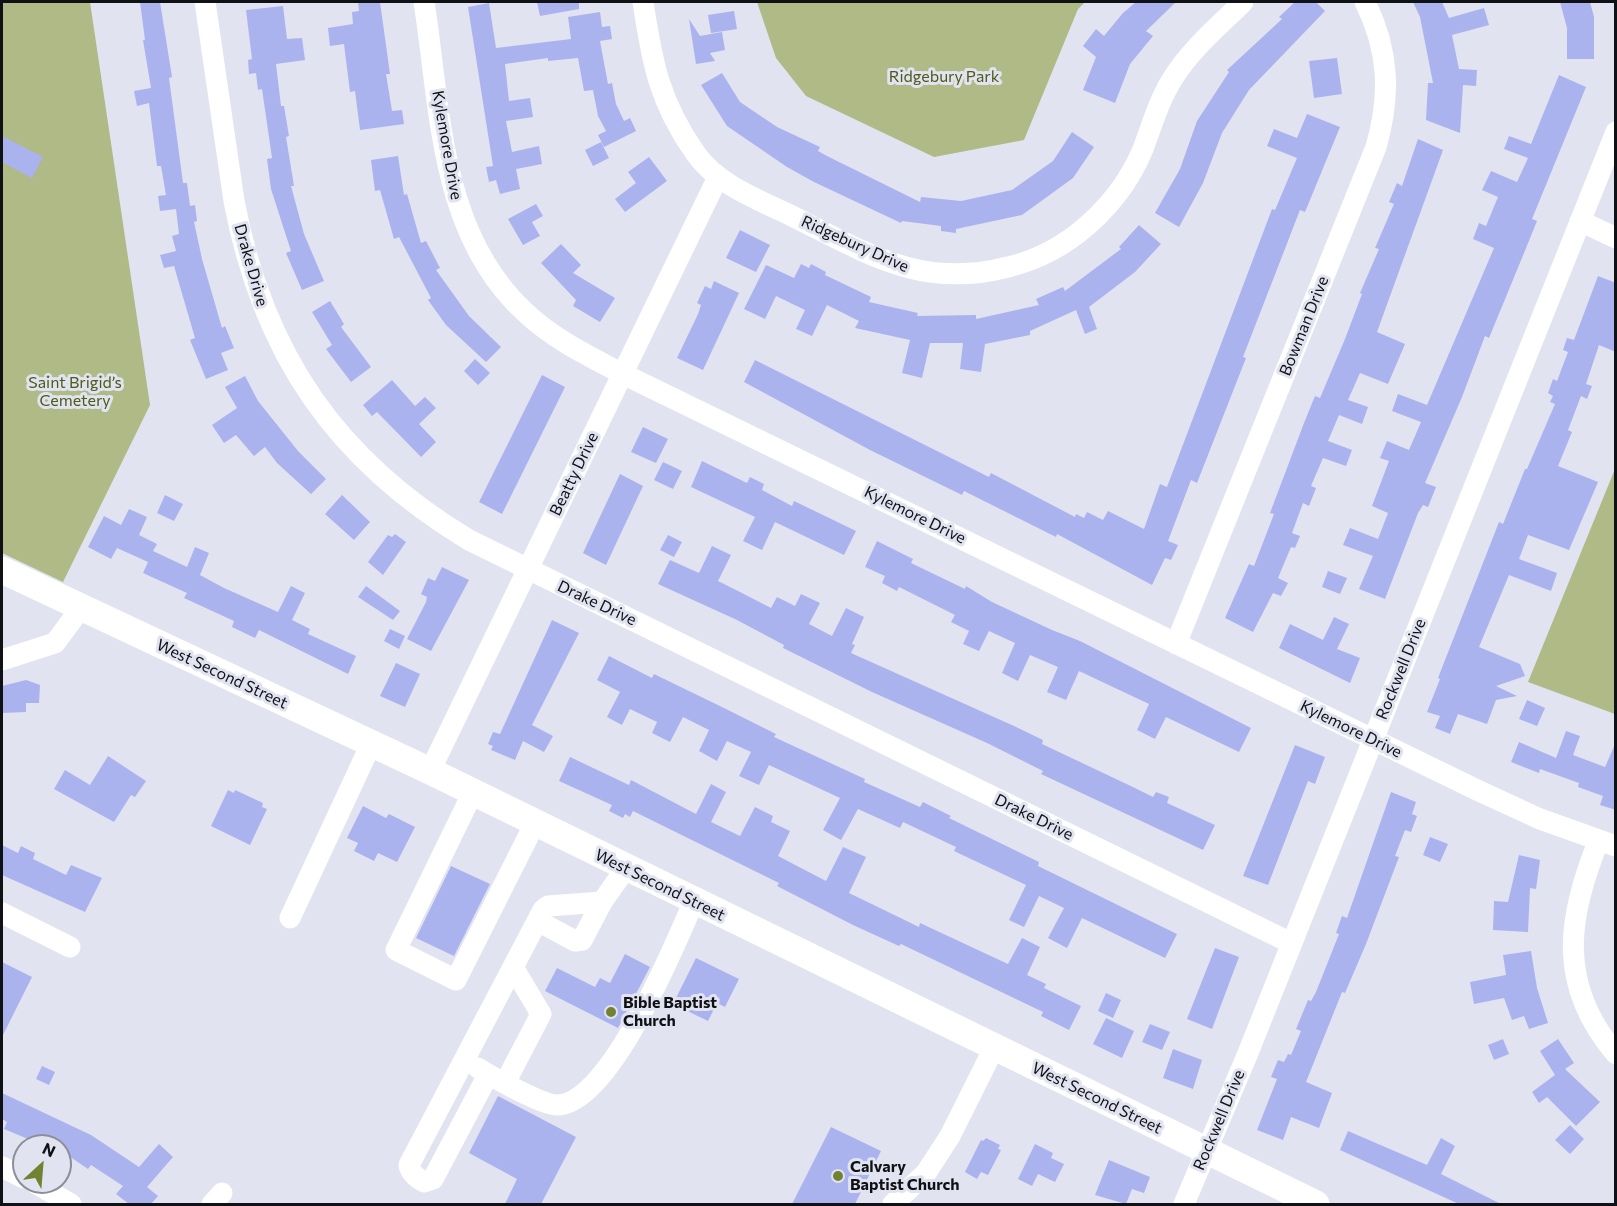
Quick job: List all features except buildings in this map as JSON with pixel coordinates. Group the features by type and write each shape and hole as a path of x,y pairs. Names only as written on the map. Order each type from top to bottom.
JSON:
{"main road":[{"name":"West Second Street","path":"2,570 430,771 1316,1204"}],"street":[{"name":"Drake Drive","path":"205,2 240,230 259,297 280,346 317,405 351,446 385,480 435,520 528,570 1291,943"},
{"name":"Kylemore Drive","path":"424,2 450,178 471,240 486,268 527,314 553,335 623,374 1372,739 1540,819 1607,843"},
{"name":"Ridgebury Drive","path":"643,2 652,65 666,101 696,155 718,177 826,233 900,266 942,275 971,275 1021,264 1054,249 1075,236 1108,205 1134,167 1173,78 1190,54 1243,2"},
{"name":"Bowman Drive","path":"1176,644 1376,147 1384,120 1386,69 1376,23 1365,2"},
{"name":"Rockwell Drive","path":"1184,1204 1616,132"},
{"name":"Beatty Drive","path":"430,771 718,177"},
{"path":"1580,221 1616,238"},
{"path":"2,660 55,642 81,608"},
{"path":"290,918 372,744"},
{"path":"473,792 396,950 456,980 535,823"},
{"path":"1607,843 1580,890 1572,940 1575,971 1585,1004 1600,1034 1616,1054"},
{"path":"538,921 579,941 582,940 602,902 626,868"},
{"path":"513,967 541,1014 433,1179 424,1182 412,1173 409,1165 465,1055 538,921 548,906 602,902"},
{"path":"465,1055 469,1062 497,1079 556,1105 577,1099 610,1066 641,1014 694,902"},
{"path":"2,913 70,946"},
{"path":"893,1204 926,1173 950,1136 994,1048"},
{"path":"54,1194 71,1204"}],"green space":[{"name":"Saint Brigid’s Cemetery","path":"2,2 90,2 150,405 63,582 2,553"},
{"name":"Ridgebury Park","path":"757,2 1085,2 1078,9 1024,140 934,157 806,96 776,58"},
{"path":"1615,469 1615,714 1528,682"}],"place":[{"name":"Bible Baptist Church","path":"611,1012"},
{"name":"Calvary Baptist Church","path":"838,1176"}]}
